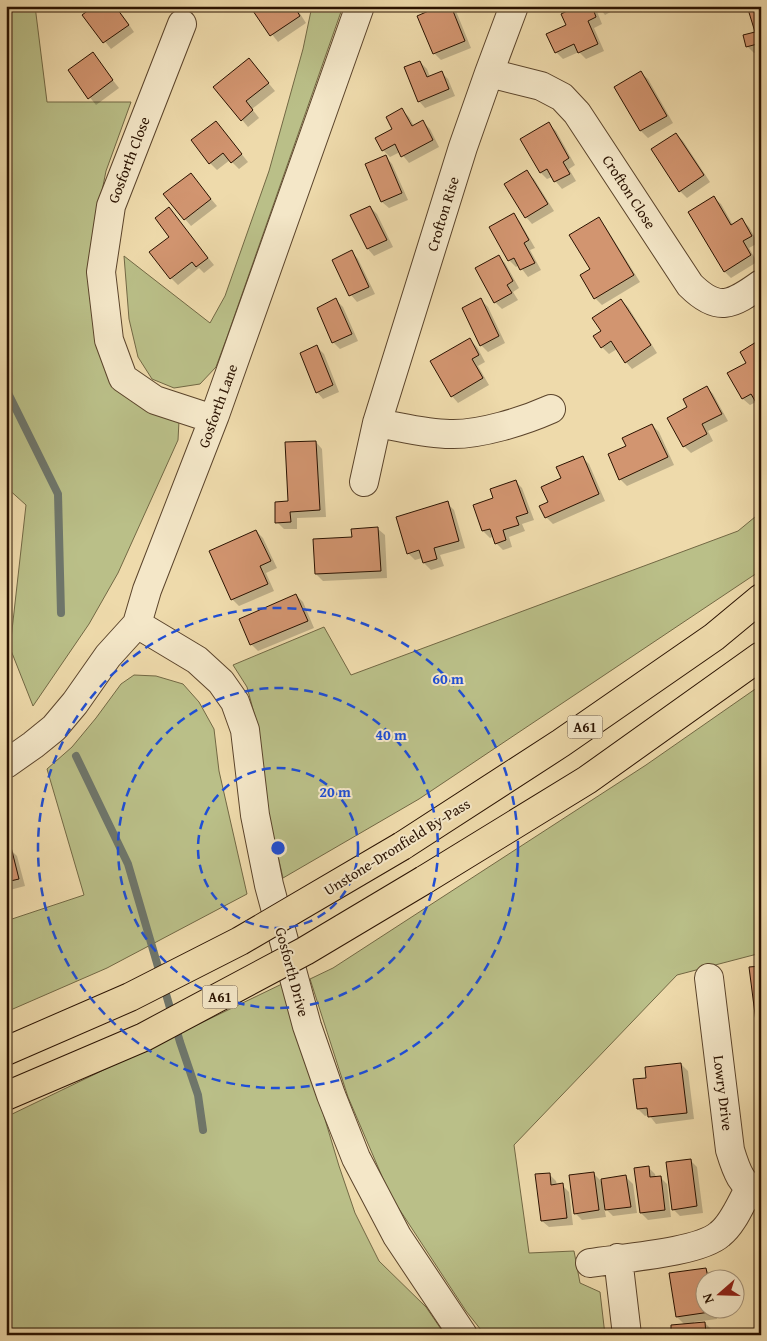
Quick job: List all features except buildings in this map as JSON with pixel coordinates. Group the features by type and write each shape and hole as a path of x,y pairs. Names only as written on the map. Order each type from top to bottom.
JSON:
{"highway":[{"name":"Unstone-Dronfield By-Pass","path":"6,1050 130,998 231,946 402,846 560,743 714,637 761,598"},
{"name":"A61","path":"6,1096 144,1037 305,951 587,780 761,656"}],"street":[{"name":"Gosforth Lane","path":"6,764 54,728 108,656 137,624 147,590 213,419 360,6"},
{"name":"Crofton Rise","path":"364,482 377,423 463,148 514,6"},
{"name":"Gosforth Close","path":"182,24 111,206 101,272 109,340 123,378 155,400 213,419"},
{"name":"Crofton Close","path":"489,73 541,86 562,97 577,113 690,286 701,296 713,303 727,303 742,298 761,284"},
{"path":"377,423 450,434 502,426 531,418 552,409"},
{"name":"Gosforth Drive","path":"137,624 197,660 221,682 236,702 245,730 255,815 269,885 307,1026 331,1095 356,1158 397,1236 463,1335"},
{"name":"Lowry Drive","path":"709,978 730,1150 737,1173 755,1193"},
{"path":"590,1263 681,1250 706,1242 720,1234 755,1193"},
{"path":"618,1258 627,1335"}],"green space":[{"path":"6,6 35,6 47,102 131,102 106,171 92,241 98,333 179,421 178,440 118,573 89,624 33,706 10,648 26,505 6,487"},
{"path":"312,6 343,6 227,337 216,367 200,384 174,388 152,379 138,357 129,319 124,256 210,323 225,296 269,171 303,49"},
{"path":"761,512 761,570 419,799 283,878 266,804 257,724 247,687 233,665 324,627 351,675 738,531"},
{"path":"134,675 156,676 183,684 199,702 214,729 219,771 247,894 107,968 6,1012 6,921 84,895 47,769 72,747 121,684"},
{"path":"761,685 761,953 677,975 514,1145 529,1253 574,1251 580,1283 600,1292 605,1335 485,1335 466,1311 390,1195 348,1097 310,979 333,968 646,765"},
{"path":"284,983 355,1213 379,1261 426,1307 445,1335 6,1335 6,1117"}],"waterway":[{"path":"6,389 58,494 61,613"},
{"path":"76,756 128,864 180,1042 198,1095 203,1130"}]}
